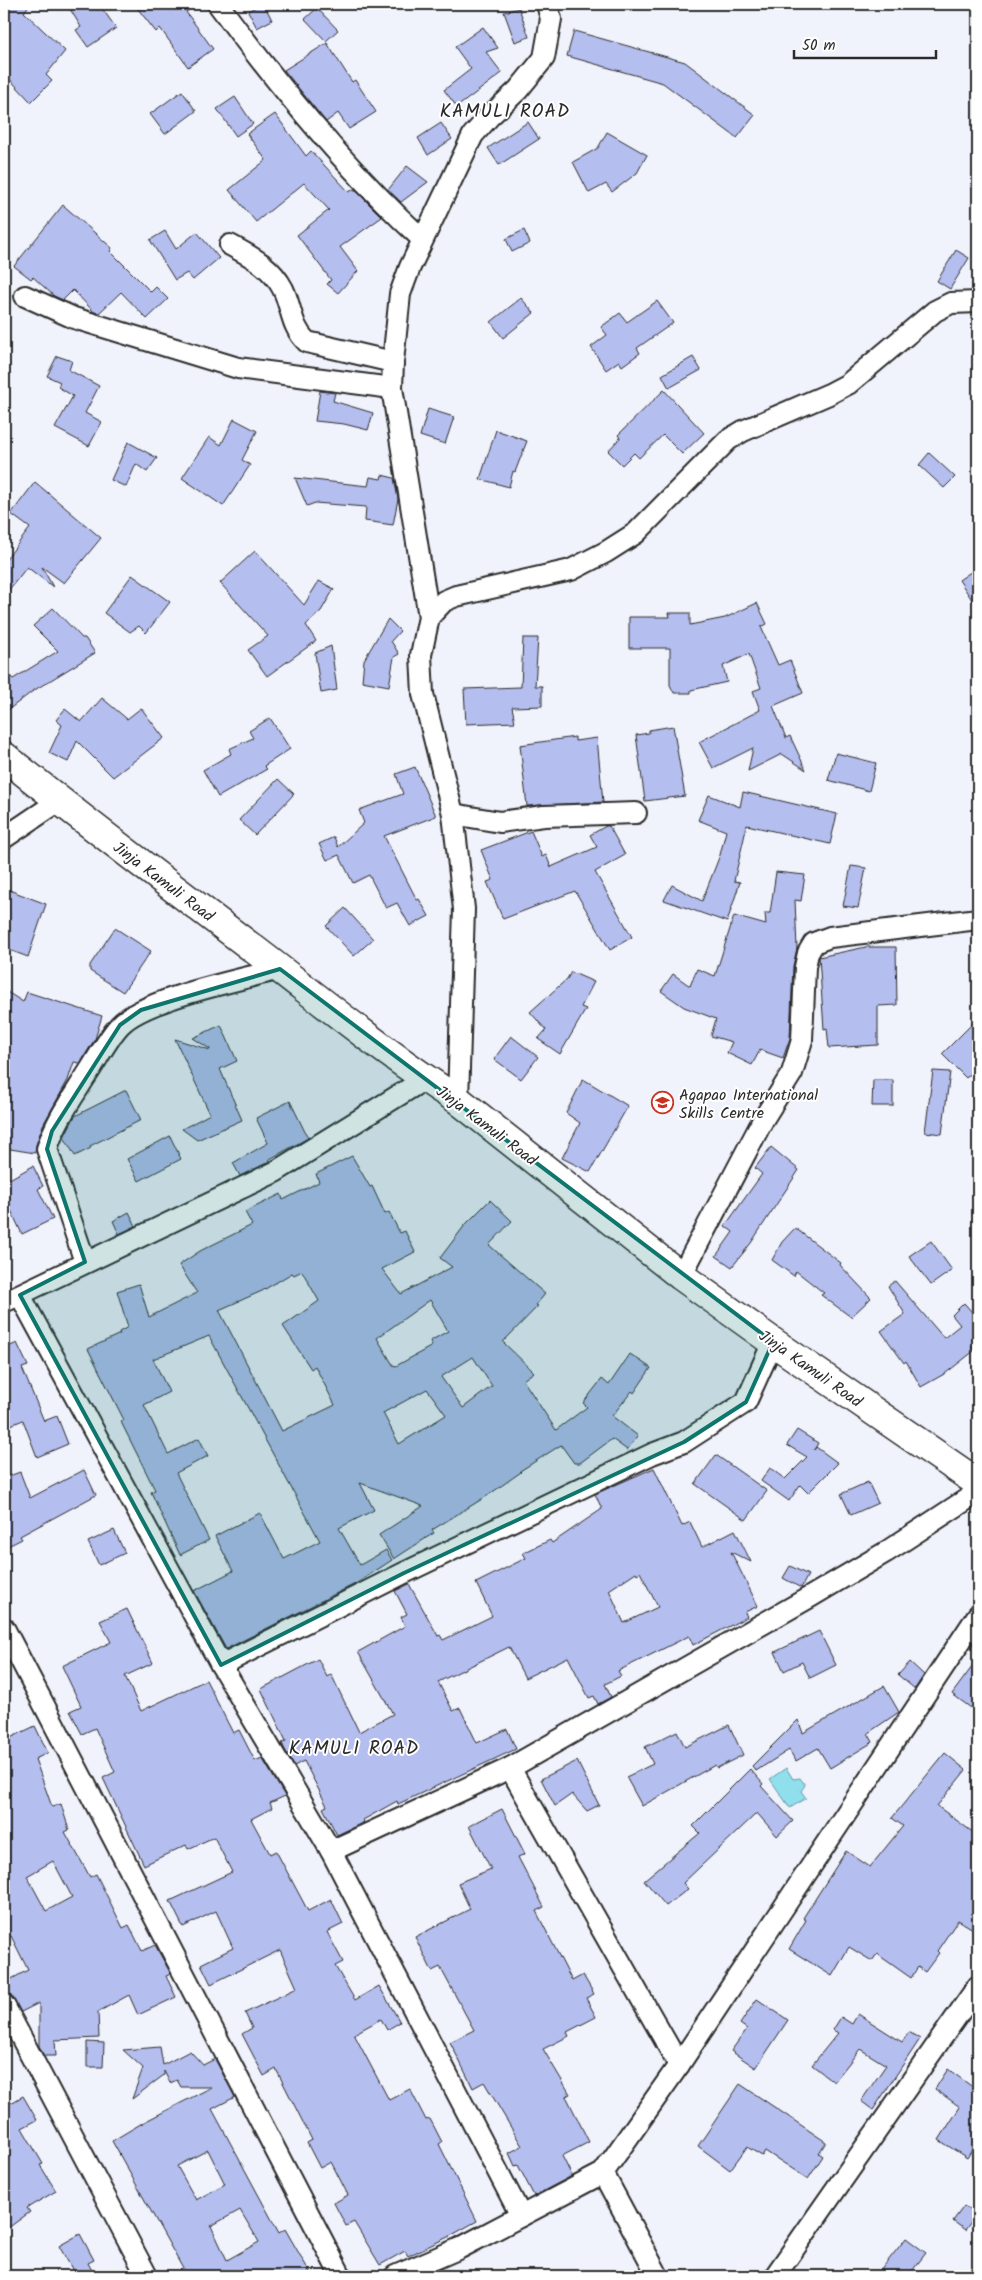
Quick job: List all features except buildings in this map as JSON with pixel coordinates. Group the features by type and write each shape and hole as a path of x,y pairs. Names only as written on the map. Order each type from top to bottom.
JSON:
{"main road":[{"name":"Jinja Kamuli Road","path":"4,756 59,801 280,970 425,1079 458,1100 681,1276 978,1483"}],"street":[{"path":"218,4 243,38 342,156 389,208 422,239"},
{"path":"458,1100 464,909 453,814 423,694 421,654 429,617 392,388 392,362 400,294 422,239 474,135 489,117 518,90 544,58 551,19 546,4"},
{"path":"230,245 260,261 274,276 283,290 293,323 299,335 307,342 392,362"},
{"path":"25,296 74,318 238,368 392,388"},
{"path":"429,617 444,602 456,596 571,570 606,552 636,533 728,440 743,430 829,394 848,384 935,311 951,303 978,302"},
{"path":"4,838 59,801"},
{"path":"453,814 500,822 544,816 636,813"},
{"path":"681,1276 764,1118 792,1072 802,1040 805,967 808,953 814,943 830,938 978,919"},
{"path":"86,1262 47,1149 52,1131 61,1114 120,1026 141,1010 169,1000 280,970"},
{"path":"425,1079 275,1172 12,1298 221,1665 331,1851 521,2216"},
{"path":"221,1665 412,1569 652,1454 684,1442 746,1402 774,1342"},
{"path":"331,1851 510,1768 810,1597 886,1552 978,1492"},
{"path":"395,2276 460,2248 603,2173 679,2065 978,1615"},
{"path":"4,1628 341,2276"},
{"path":"510,1768 679,2065"},
{"path":"775,2276 978,1986"},
{"path":"4,2006 146,2276"},
{"path":"603,2173 658,2276"}],"highlighted area":[{"path":"280,969 773,1342 746,1402 684,1442 404,1573 221,1665 20,1295 85,1262 47,1149 52,1131 120,1025 141,1010"}],"water":[{"path":"786,1768 793,1779 800,1778 805,1785 801,1791 806,1798 790,1808 770,1779"}],"place":[{"name":"Agapao International Skills Centre","path":"663,1103"}],"district":[{"name":"KAMULI ROAD","path":"505,110"},
{"name":"KAMULI ROAD","path":"354,1747"}]}
